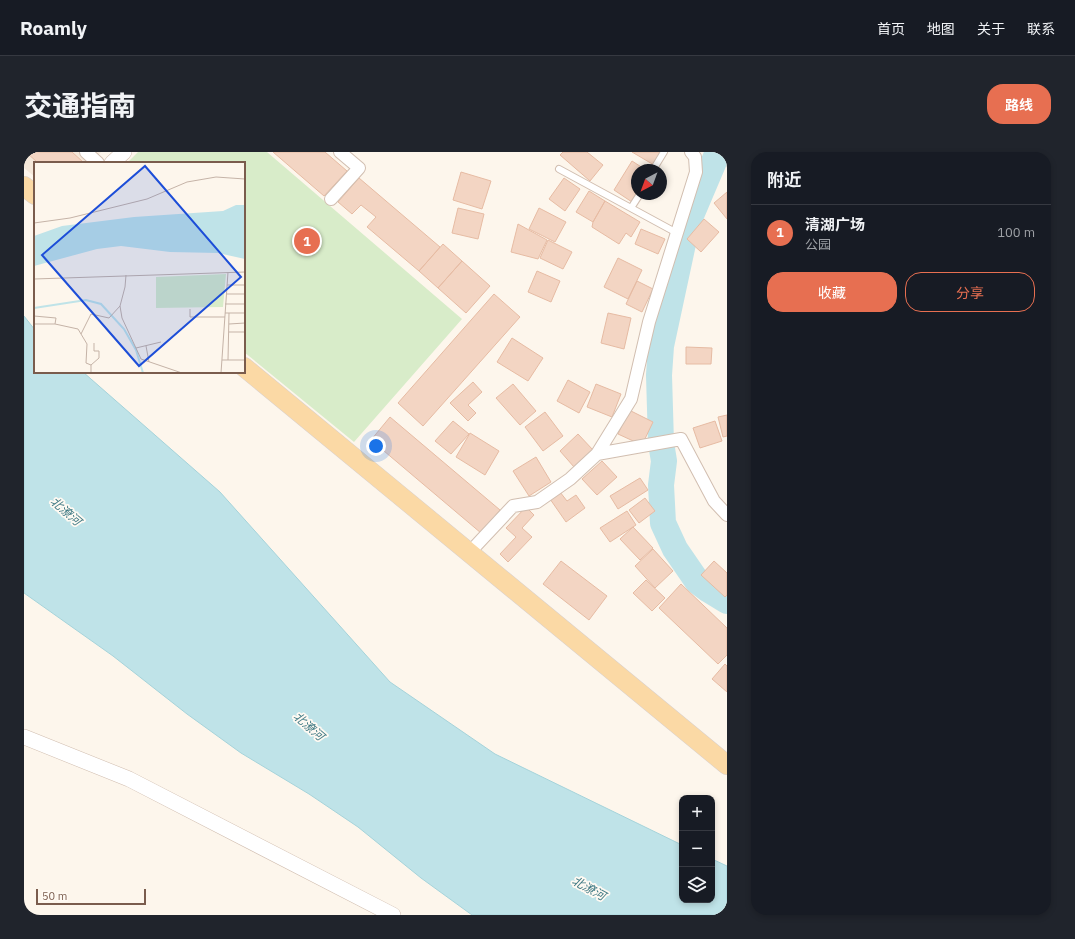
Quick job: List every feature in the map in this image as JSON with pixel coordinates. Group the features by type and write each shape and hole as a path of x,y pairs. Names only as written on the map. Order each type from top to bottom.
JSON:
{"main road":[{"path":"24,186 34,194"},
{"path":"245,368 727,765"}],"street":[{"path":"86,152 97,162"},
{"path":"113,162 124,152"},
{"path":"331,199 359,168 340,152"},
{"path":"470,553 512,506 537,502 570,479 597,454 631,399 649,322 696,172 696,156 691,152"},
{"path":"597,454 681,439 714,501 727,515"},
{"path":"24,737 129,779 393,915"}],"lane":[{"path":"657,164 664,152"},
{"path":"559,169 677,233"},
{"path":"632,208 637,200"}],"shaded area":[{"path":"24,152 101,152 91,162 34,162 34,176 24,168"}],"green space":[{"path":"138,152 267,152 462,319 354,442 245,353 245,162 128,162"}],"water":[{"name":"北潦河","path":"24,316 34,329 34,373 84,373 220,492 390,682 495,754 679,844 679,903 715,903 715,860 727,866 727,915 472,915 421,878 358,827 309,794 241,753 187,714 113,656 24,593"}],"building":[{"path":"26,152 72,152 83,162 37,162"},
{"path":"273,152 325,152 347,171 324,196"},
{"path":"563,152 587,152 603,165 590,181 560,155"},
{"path":"632,152 661,152 655,164"},
{"path":"632,161 637,164 631,164 631,200 633,200 632,202 614,190"},
{"path":"461,172 491,181 482,209 453,200"},
{"path":"359,178 440,247 419,271 367,227 376,217 361,205 352,214 338,202"},
{"path":"564,178 580,189 565,211 549,199"},
{"path":"589,191 605,201 593,222 576,212"},
{"path":"727,192 727,219 714,203"},
{"path":"605,201 640,222 631,237 626,233 619,244 592,227 593,222"},
{"path":"458,208 484,214 478,239 452,233"},
{"path":"539,208 566,222 555,242 529,229"},
{"path":"704,219 719,232 701,252 687,239"},
{"path":"518,224 547,240 538,259 511,252"},
{"path":"641,229 665,239 658,254 635,244"},
{"path":"548,240 572,252 563,269 540,258"},
{"path":"443,244 462,261 438,288 419,271"},
{"path":"618,258 642,270 628,299 604,287"},
{"path":"462,261 490,286 466,313 438,288"},
{"path":"537,271 560,281 551,302 528,292"},
{"path":"637,281 653,289 642,312 626,304"},
{"path":"494,294 520,317 423,426 398,403"},
{"path":"608,313 631,318 624,349 601,343"},
{"path":"512,338 543,358 528,381 497,362"},
{"path":"686,347 712,348 711,364 686,364"},
{"path":"568,380 590,392 579,413 557,401"},
{"path":"473,382 482,392 468,405 476,413 468,421 450,403"},
{"path":"513,384 536,411 520,425 496,398"},
{"path":"596,384 621,394 612,417 587,407"},
{"path":"629,410 653,422 642,445 618,434"},
{"path":"545,412 563,436 543,451 525,427"},
{"path":"727,415 727,436 723,437 718,417"},
{"path":"390,417 500,510 481,533 371,440"},
{"path":"453,421 469,434 451,454 435,441"},
{"path":"715,421 722,441 700,448 693,428"},
{"path":"470,433 499,451 485,475 456,457"},
{"path":"578,434 593,450 574,467 560,451"},
{"path":"536,457 551,482 529,496 513,471"},
{"path":"602,461 617,477 597,495 582,479"},
{"path":"640,478 648,490 618,509 610,496"},
{"path":"560,492 567,501 576,495 585,508 566,522 550,499"},
{"path":"645,498 655,511 639,523 629,510"},
{"path":"526,507 534,515 522,528 532,537 508,562 500,554 516,537 506,528"},
{"path":"627,511 636,525 610,542 600,528"},
{"path":"633,527 653,548 640,560 620,539"},
{"path":"653,549 673,571 655,588 635,566"},
{"path":"561,561 607,596 589,620 543,584"},
{"path":"714,561 727,573 727,595 725,597 701,575"},
{"path":"646,580 665,598 652,611 633,593"},
{"path":"681,584 727,628 727,655 718,664 659,608"},
{"path":"725,664 727,666 727,692 712,679"}],"waterway":[{"path":"718,152 687,225 661,346 659,375 661,443 664,461 661,485 663,523 675,549 697,581 727,601"}],"place":[{"name":"清湖广场","path":"307,241"}]}
